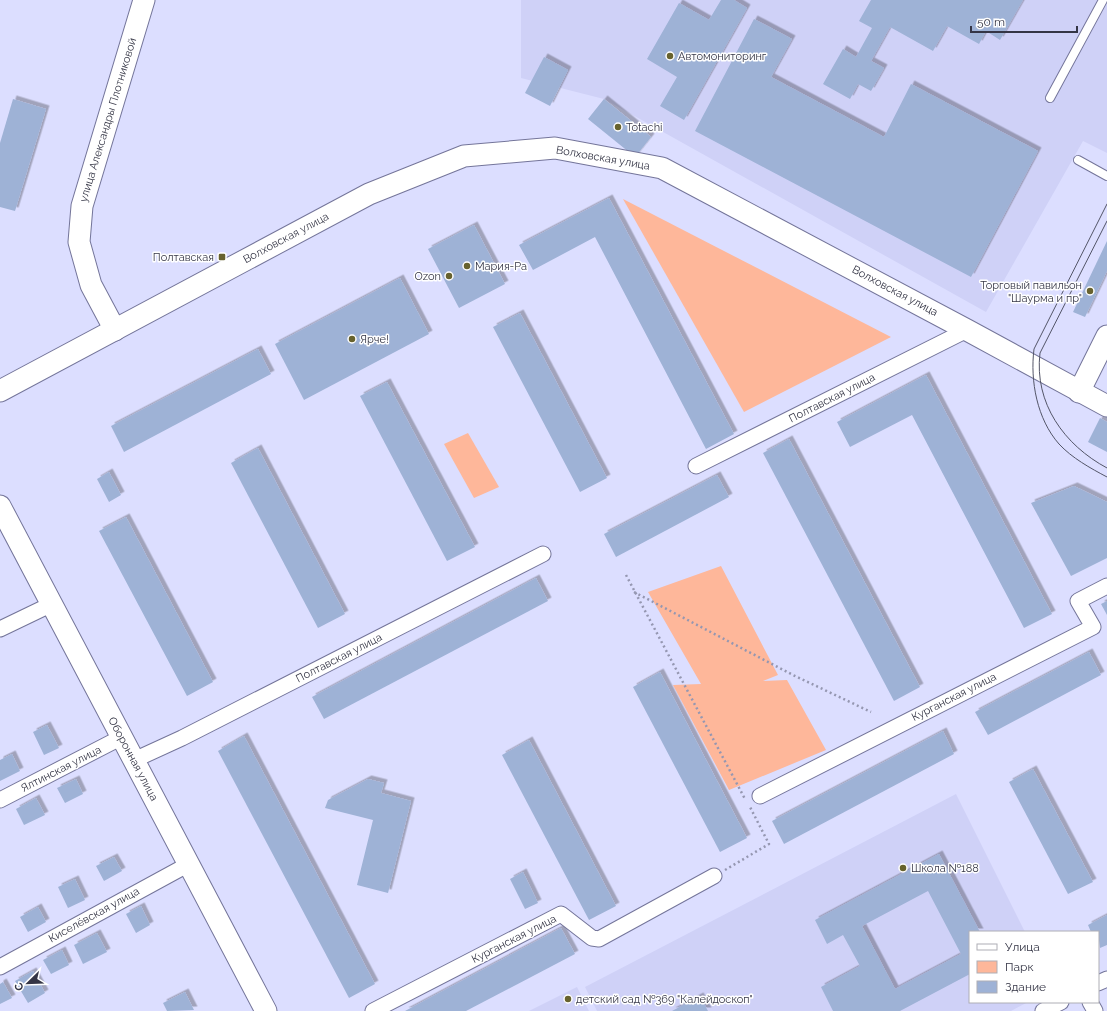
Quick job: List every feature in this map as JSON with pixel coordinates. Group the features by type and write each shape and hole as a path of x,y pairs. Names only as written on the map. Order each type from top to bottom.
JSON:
{"main road":[{"name":"улица Александры Плотниковой","path":"115,330 91,285 79,242 82,206 144,0"},
{"name":"Волховская улица","path":"0,391 369,194 464,156 555,148 662,168 1107,406"},
{"path":"1079,392 1107,336"},
{"name":"Оборонная улица","path":"0,506 188,864 261,1009"}],"street":[{"name":"Полтавская улица","path":"696,466 967,330"},
{"name":"Полтавская улица","path":"134,760 182,738 543,554"},
{"name":"Курганская улица","path":"760,796 1093,627 1078,601 1107,586"},
{"path":"0,629 52,604"},
{"name":"Ялтинская улица","path":"0,800 122,737"},
{"name":"Киселёвская улица","path":"0,967 188,864"},
{"name":"Курганская улица","path":"374,1011 561,914 592,938 599,939 714,876"},
{"path":"1043,1011 1059,1003"}],"lane":[{"path":"1050,98 1103,0"},
{"path":"1078,160 1107,176"}],"path":[{"path":"626,575 769,844 714,876"},
{"path":"634,592 793,675 872,712"}],"shaded area":[{"path":"521,0 1107,0 1107,153 1083,141 986,312 604,99 521,78"},
{"name":"Школа №188","path":"956,794 1024,931 969,931 969,1003 1026,1003 1011,1011 597,1011 585,987"},
{"name":"детский сад №369 \"Калейдоскоп\"","path":"577,987 589,1011 529,1011"}],"green space":[{"path":"623,199 891,337 744,412"},
{"path":"468,433 499,487 474,498 444,444"},
{"path":"721,566 778,675 763,681 787,680 826,750 729,790 673,685 701,684 648,592"}],"building":[{"path":"721,0 734,0 747,8 684,120 660,106 677,77 647,59 679,3 709,20"},
{"path":"871,0 1023,0 1000,40 986,31 979,44 947,26 933,51 890,27 871,61 884,68 871,91 858,84 850,99 823,84 843,49 856,57 872,28 859,21"},
{"path":"754,19 792,39 771,77 884,137 911,84 1038,151 971,277 695,131"},
{"path":"544,57 568,70 550,106 525,93"},
{"path":"13,99 46,109 15,211 0,207 0,143"},
{"path":"604,99 651,137 635,157 588,119"},
{"path":"609,198 734,434 706,449 595,237 533,270 519,245"},
{"name":"Мария-Ра","path":"474,225 505,284 459,308 428,249"},
{"name":"Торговый павильон \"Шаурма и пр\"","path":"1107,241 1107,271 1085,317 1073,312"},
{"name":"Ярче!","path":"400,278 429,334 304,400 275,344"},
{"path":"520,313 607,478 580,492 493,327"},
{"path":"258,349 271,374 124,452 111,426"},
{"path":"926,375 1052,614 1024,628 912,415 850,447 837,422"},
{"path":"387,382 475,547 447,561 360,396"},
{"path":"1100,418 1107,422 1107,452 1088,442"},
{"path":"789,439 920,687 894,701 763,453"},
{"path":"258,448 345,614 318,628 231,463"},
{"path":"109,472 121,495 109,502 97,479"},
{"path":"717,475 729,497 616,557 604,534"},
{"path":"1074,486 1107,502 1107,558 1071,576 1031,503"},
{"path":"126,517 213,682 187,696 99,531"},
{"path":"536,578 548,601 324,719 312,697"},
{"path":"1107,601 1107,615 1101,604"},
{"path":"1089,652 1101,675 988,735 975,712"},
{"path":"660,672 747,838 720,852 633,687"},
{"path":"47,725 59,748 44,755 33,732"},
{"path":"943,731 954,754 784,844 772,821"},
{"path":"244,736 375,984 349,998 218,751"},
{"path":"529,740 616,906 589,920 502,755"},
{"path":"12,754 20,771 0,781 0,760"},
{"path":"1033,769 1093,882 1068,894 1009,782"},
{"path":"76,779 83,794 65,803 57,788"},
{"path":"368,779 384,783 381,793 411,801 388,893 357,885 373,820 325,808 328,800"},
{"path":"36,798 45,815 24,825 16,809"},
{"path":"939,854 979,931 969,931 969,975 900,1011 833,1011 821,987 860,966 843,935 827,944 815,920","holes":["928,891 961,954 895,989 862,926"]},
{"path":"114,857 122,871 104,881 96,866"},
{"path":"523,872 538,903 525,909 510,879"},
{"path":"75,879 85,900 68,908 58,887"},
{"path":"141,906 150,925 136,933 126,914"},
{"path":"38,907 46,922 28,932 20,917"},
{"path":"1107,915 1107,945 1100,948 1099,931 1091,931 1088,925"},
{"path":"561,928 575,954 466,1011 405,1011"},
{"path":"97,933 107,952 83,964 74,945"},
{"path":"62,950 69,965 51,974 43,960"},
{"path":"33,971 45,993 28,1003 15,981"},
{"path":"3,982 12,998 0,1004 0,984"},
{"path":"185,992 194,1010 167,1011 163,1003"},
{"path":"700,996 708,1011 672,1011"}],"tram line":[{"path":"1107,204 1034,349 1033,361 1034,387 1040,411 1051,434 1059,444 1075,458 1107,477"},
{"path":"1107,221 1040,353 1039,371 1042,389 1047,405 1055,421 1065,435 1078,447 1092,459 1107,468"}],"place":[{"name":"Автомониторинг","path":"670,56"},
{"name":"Totachi","path":"618,127"},
{"name":"Полтавская","path":"222,257"},
{"name":"Мария-Ра","path":"467,266"},
{"name":"Ozon","path":"449,276"},
{"name":"Торговый павильон \"Шаурма и пр\"","path":"1090,291"},
{"name":"Ярче!","path":"352,339"},
{"name":"Школа №188","path":"903,868"},
{"name":"детский сад №369 \"Калейдоскоп\"","path":"568,999"}]}
